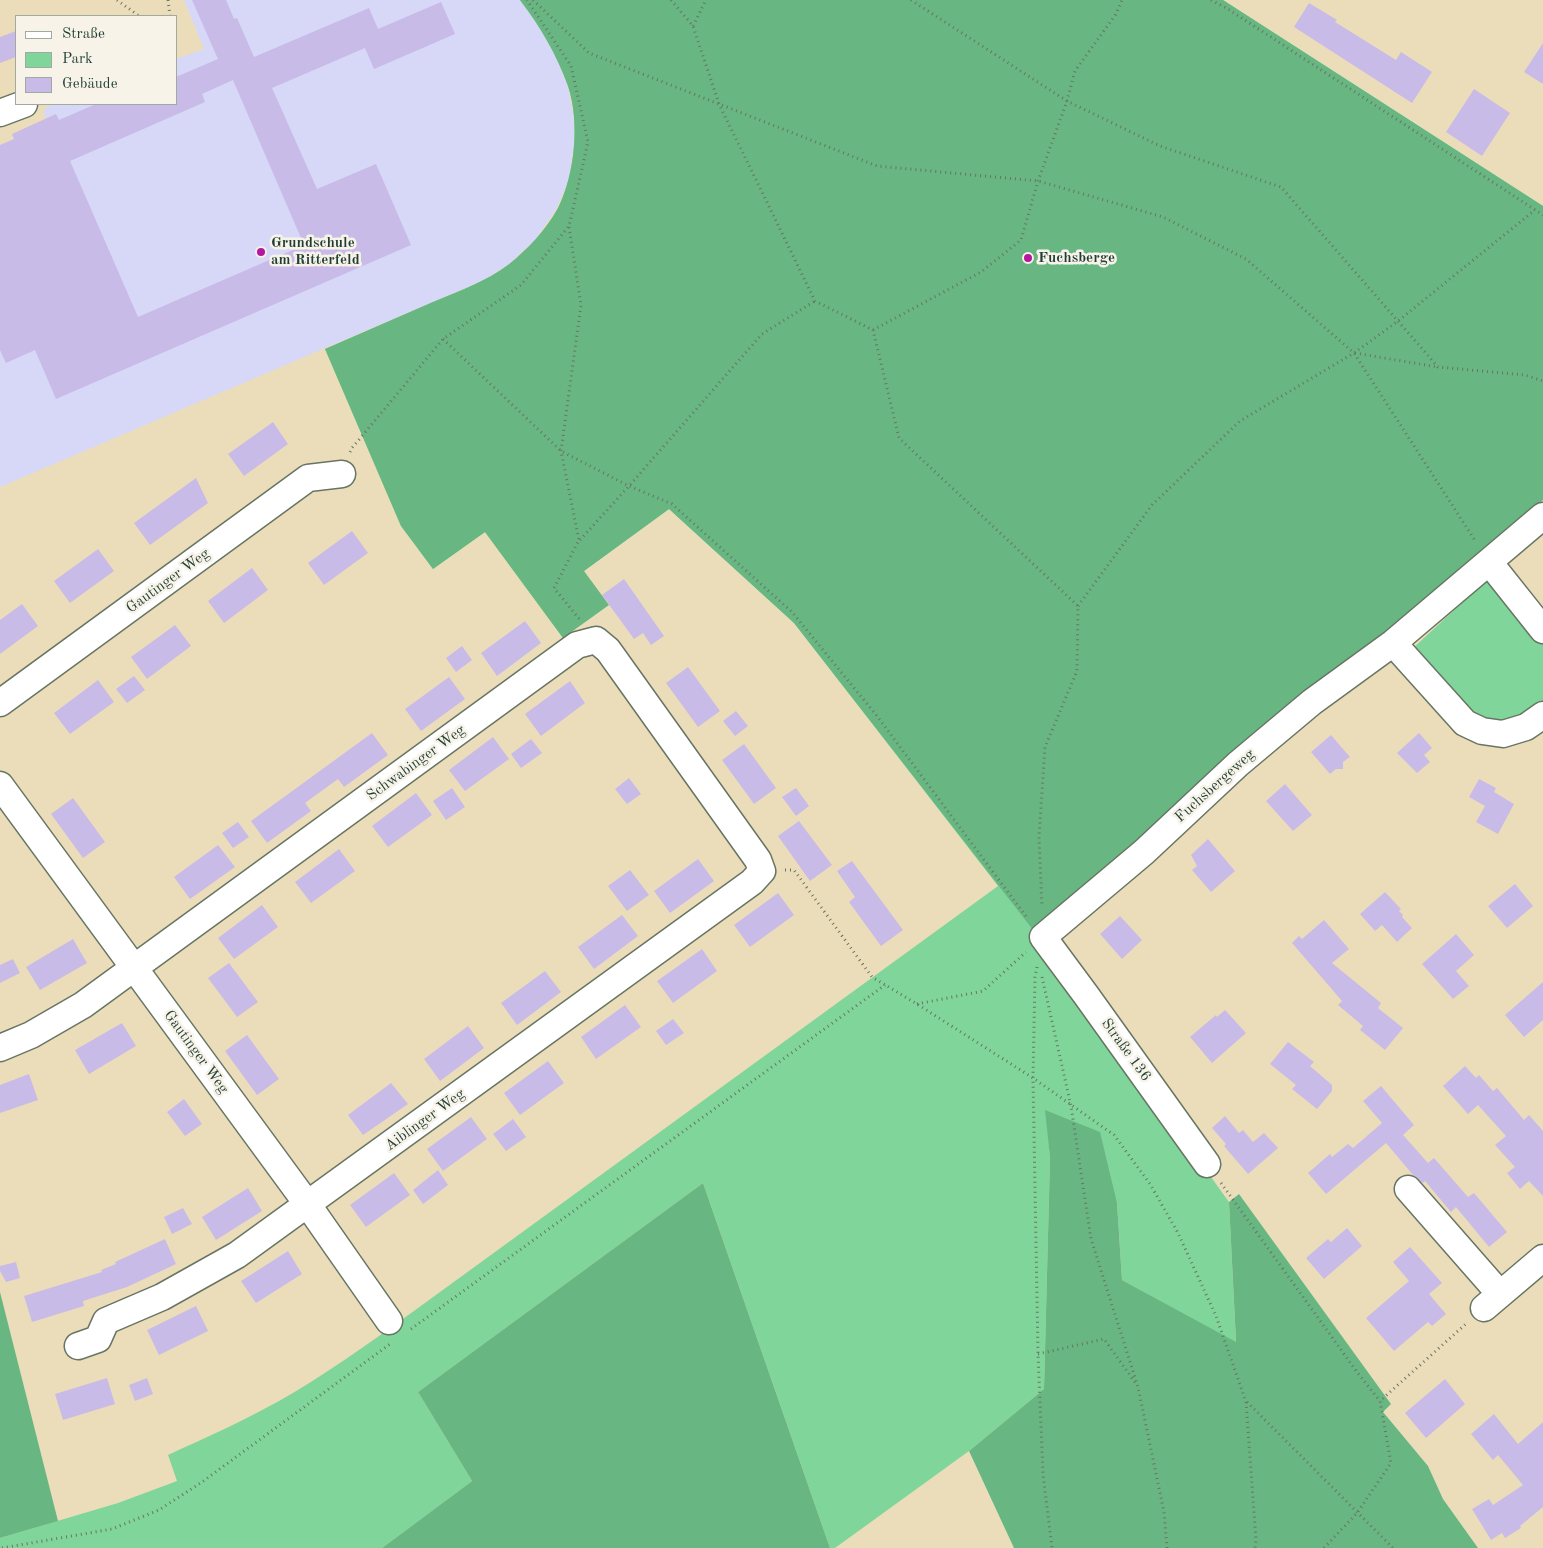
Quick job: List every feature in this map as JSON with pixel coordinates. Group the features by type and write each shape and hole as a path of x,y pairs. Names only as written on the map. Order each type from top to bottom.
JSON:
{"street":[{"path":"0,113 21,105"},
{"name":"Gautinger Weg","path":"0,703 308,478 342,474"},
{"name":"Fuchsbergeweg","path":"1043,937 1144,852 1238,764 1312,702 1393,643 1543,516"},
{"path":"1489,562 1543,630"},
{"path":"596,640 608,650 758,860 762,871"},
{"name":"Schwabinger Weg","path":"0,1048 31,1035 83,1005 577,645 596,640"},
{"path":"1393,643 1465,723 1482,731 1503,734 1526,727 1543,715"},
{"name":"Gautinger Weg","path":"0,785 308,1205 396,1332"},
{"name":"Aiblinger Weg","path":"78,1346 98,1339 106,1321 162,1297 228,1260 308,1205 752,882 762,871"},
{"name":"Straße 136","path":"1043,937 1207,1164"},
{"path":"1408,1189 1492,1301 1543,1258"}],"path":[{"path":"117,0 137,15"},
{"path":"168,0 170,15"},
{"path":"527,0 571,66 588,142 569,226 581,304 561,451 579,540"},
{"path":"533,0 588,53 877,166 1038,181 1163,217 1246,259 1354,353 1489,562"},
{"path":"671,0 693,26 719,104 815,301 872,330 899,438 1078,606"},
{"path":"693,26 706,0"},
{"path":"911,0 1067,101 1160,146 1281,187 1438,367"},
{"path":"872,330 980,272 1021,240 1038,181 1067,101 1075,71 1116,14 1122,0"},
{"path":"1211,0 1236,14 1543,215"},
{"path":"1167,1548 1164,1512 1138,1387 1091,1239 1071,1106 1042,980 1043,937 1039,837 1045,747 1077,671 1078,606 1152,505 1240,421 1354,353 1398,321 1535,210"},
{"path":"342,474 352,448 443,339 521,285 569,226"},
{"path":"596,640 554,588 579,540 629,486 762,334 815,301"},
{"path":"443,339 561,451 629,486 672,504 792,612 877,716 1043,937 1035,977 1033,1078 1038,1354 1043,1474 1052,1548"},
{"path":"1354,353 1438,367 1525,375 1543,381"},
{"path":"762,871 794,870 872,977 1033,1078 1114,1135 1150,1184 1178,1233 1216,1316 1246,1402 1255,1548"},
{"path":"916,1004 983,991 1043,937"},
{"path":"2,1548 112,1529 159,1510 202,1482 396,1332 885,985"},
{"path":"1207,1164 1380,1401 1390,1463 1356,1513 1324,1548"},
{"path":"1380,1401 1492,1301"},
{"path":"1038,1354 1104,1339 1138,1387"},
{"path":"1246,1402 1393,1548"}],"shaded area":[{"name":"Grundschule am Ritterfeld","path":"184,0 520,0 554,52 568,87 574,118 574,144 569,179 557,208 536,239 508,265 482,281 0,487 0,145 14,139 12,134 46,119 45,108 52,105 178,105 178,58 204,49"}],"green space":[{"path":"520,0 1223,0 1543,206 1543,500 1037,935 1229,1202 1236,1343 1122,1280 1117,1203 1046,1111 1050,1158 1044,1389 969,1451 835,1548 830,1548 703,1183 418,1392 472,1481 382,1548 0,1548 0,1538 118,1503 177,1481 168,1455 279,1401 360,1349 998,886 794,623 669,509 584,571 563,638 485,532 433,569 401,526 325,349 472,286 499,271 536,239 558,208 572,164 575,131 572,100 564,74 553,52 541,30"},
{"path":"520,0 1223,0 1543,206 1543,500 1037,935 794,623 669,509 584,571 609,605 563,638 485,532 433,569 401,526 325,349 472,286 499,271 536,239 558,208 572,164 575,131 572,100 564,74 553,52 541,30"},
{"path":"1490,577 1543,639 1543,703 1504,723 1483,720 1469,712 1412,649"},
{"path":"1045,1110 1100,1132 1117,1203 1122,1280 1236,1342 1229,1202 1239,1194 1391,1404 1383,1412 1428,1466 1443,1499 1478,1548 1014,1548 969,1451 1044,1389 1050,1158"},
{"path":"703,1183 830,1548 382,1548 472,1481 418,1392"},
{"path":"0,1292 58,1521 0,1538"}],"building":[{"path":"192,0 226,0 234,19 237,18 254,57 369,8 378,29 441,2 455,34 374,69 365,48 272,88 317,189 376,164 411,245 56,399 35,350 6,363 0,350 0,145 14,139 12,134 56,114 59,120 94,105 178,105 178,76 218,59","holes":["233,80 304,245 138,317 70,161 205,102 202,94"]},
{"path":"1309,3 1337,20 1335,22 1396,60 1401,52 1432,72 1412,103 1294,27"},
{"path":"15,31 15,57 0,63 0,37"},
{"path":"1543,43 1543,84 1524,72"},
{"path":"1474,89 1510,113 1482,156 1446,132"},
{"path":"273,422 288,444 244,476 228,454"},
{"path":"196,478 208,503 150,545 134,523"},
{"path":"352,531 368,553 324,585 308,563"},
{"path":"98,549 114,571 70,603 54,581"},
{"path":"252,568 268,590 224,623 208,601"},
{"path":"624,579 664,636 651,645 643,633 634,639 602,595"},
{"path":"22,604 38,626 0,654 0,620"},
{"path":"525,621 541,643 497,676 481,653"},
{"path":"175,625 191,646 147,679 131,657"},
{"path":"462,646 472,660 456,672 446,658"},
{"path":"688,667 720,711 698,727 666,683"},
{"path":"134,676 145,690 127,703 116,689"},
{"path":"449,677 465,699 421,731 405,709"},
{"path":"98,680 114,702 70,734 54,713"},
{"path":"570,681 585,703 541,736 525,714"},
{"path":"736,711 748,726 735,736 723,721"},
{"path":"372,733 388,755 344,787 338,779 305,803 311,811 267,843 251,821"},
{"path":"1419,733 1432,748 1424,755 1430,762 1417,773 1397,753"},
{"path":"1331,735 1350,757 1343,762 1343,769 1336,769 1330,774 1311,752"},
{"path":"493,737 509,759 465,791 449,770"},
{"path":"531,739 542,753 521,768 511,754"},
{"path":"744,744 776,788 754,804 722,760"},
{"path":"629,778 641,794 627,804 615,789"},
{"path":"1479,779 1496,788 1494,792 1514,804 1498,834 1476,822 1485,806 1469,797"},
{"path":"1285,784 1312,815 1293,831 1266,801"},
{"path":"452,788 465,807 446,820 433,801"},
{"path":"796,788 809,806 796,816 782,797"},
{"path":"416,793 432,815 388,847 372,826"},
{"path":"73,798 105,842 83,858 51,814"},
{"path":"799,821 832,865 810,881 778,836"},
{"path":"238,822 249,837 233,848 222,833"},
{"path":"1208,839 1235,871 1211,892 1192,870 1197,866 1191,855"},
{"path":"218,845 235,867 190,899 174,877"},
{"path":"339,849 355,871 311,903 295,882"},
{"path":"698,859 714,881 670,913 654,891"},
{"path":"852,861 903,930 881,946 849,902 855,897 837,871"},
{"path":"630,870 649,895 627,911 608,886"},
{"path":"1515,884 1533,906 1507,928 1488,906"},
{"path":"1385,892 1401,909 1399,911 1403,915 1402,917 1412,928 1397,942 1382,925 1375,931 1360,914"},
{"path":"778,893 794,915 750,947 734,925"},
{"path":"262,905 278,927 234,959 218,938"},
{"path":"622,915 638,936 594,969 578,947"},
{"path":"1120,916 1142,940 1122,959 1100,934"},
{"path":"1324,920 1349,949 1332,963 1381,1003 1378,1008 1403,1028 1385,1050 1360,1030 1363,1026 1338,1005 1342,1001 1292,943 1299,936 1302,939"},
{"path":"1456,934 1474,955 1456,971 1469,986 1453,999 1422,964"},
{"path":"73,939 87,963 40,990 26,967"},
{"path":"702,949 717,971 673,1003 657,981"},
{"path":"13,959 20,973 0,983 0,965"},
{"path":"229,963 258,1002 237,1017 208,978"},
{"path":"545,971 561,992 517,1025 501,1003"},
{"path":"1543,982 1543,1020 1524,1037 1505,1015"},
{"path":"625,1005 641,1027 596,1059 581,1037"},
{"path":"1225,1010 1246,1033 1212,1063 1190,1037 1216,1015 1217,1017"},
{"path":"673,1019 684,1033 666,1045 656,1031"},
{"path":"122,1023 136,1046 89,1074 75,1050"},
{"path":"468,1026 484,1048 440,1081 424,1059"},
{"path":"247,1035 279,1079 257,1095 225,1051"},
{"path":"1288,1042 1314,1062 1310,1066 1332,1085 1332,1091 1317,1109 1292,1089 1296,1085 1270,1064"},
{"path":"548,1061 564,1083 520,1115 504,1093"},
{"path":"1465,1066 1476,1078 1479,1075 1493,1091 1497,1088 1524,1120 1529,1115 1543,1131 1543,1196 1529,1181 1520,1189 1507,1173 1515,1167 1495,1145 1506,1136 1478,1105 1468,1114 1443,1086"},
{"path":"29,1074 38,1100 0,1113 0,1085"},
{"path":"391,1083 408,1104 363,1135 348,1115"},
{"path":"1381,1086 1414,1125 1403,1135 1428,1163 1434,1158 1468,1197 1474,1193 1507,1232 1489,1247 1456,1207 1451,1212 1425,1181 1423,1183 1413,1175 1386,1143 1326,1194 1308,1173 1330,1154 1332,1157 1348,1144 1353,1148 1382,1123 1363,1101"},
{"path":"184,1099 202,1124 185,1136 167,1112"},
{"path":"1225,1116 1239,1133 1243,1130 1253,1142 1264,1133 1278,1148 1248,1174 1224,1146 1226,1144 1212,1128"},
{"path":"471,1117 487,1139 443,1171 427,1149"},
{"path":"513,1119 526,1137 506,1151 493,1134"},
{"path":"438,1170 448,1185 423,1204 413,1190"},
{"path":"394,1173 410,1195 366,1227 350,1205"},
{"path":"248,1188 262,1211 216,1240 202,1217"},
{"path":"183,1208 192,1224 172,1234 164,1217"},
{"path":"1347,1228 1362,1246 1324,1279 1306,1258 1328,1239 1331,1242"},
{"path":"165,1239 176,1264 127,1287 83,1301 84,1306 32,1322 24,1296 102,1272 101,1270 116,1264 115,1262"},
{"path":"1410,1247 1442,1283 1429,1294 1446,1314 1432,1326 1428,1322 1394,1351 1366,1318 1409,1281 1393,1262"},
{"path":"288,1251 302,1274 256,1303 241,1281"},
{"path":"16,1262 20,1278 6,1282 0,1271 0,1266"},
{"path":"196,1306 208,1331 159,1355 147,1330"},
{"path":"107,1378 115,1404 63,1420 55,1394"},
{"path":"147,1378 153,1394 135,1401 129,1385"},
{"path":"1445,1379 1465,1404 1426,1438 1405,1413"},
{"path":"1494,1414 1518,1444 1543,1422 1543,1507 1520,1526 1521,1528 1505,1538 1502,1533 1491,1540 1472,1509 1489,1499 1493,1505 1523,1485 1498,1455 1493,1460 1471,1434"}],"place":[{"name":"Grundschule am Ritterfeld","path":"261,252"},
{"name":"Fuchsberge","path":"1028,258"}]}
